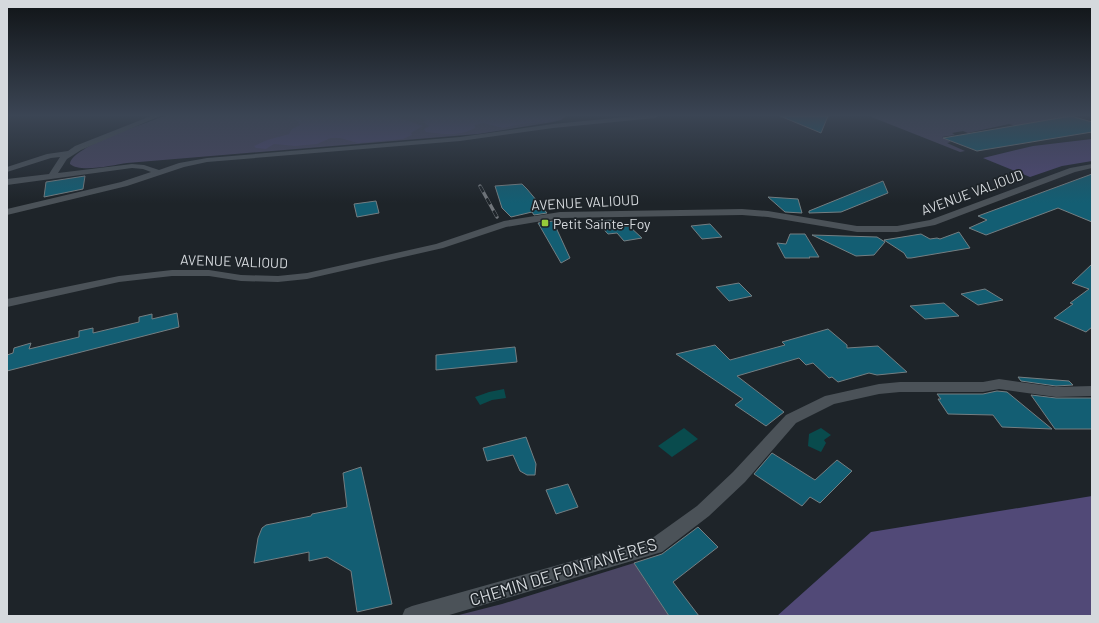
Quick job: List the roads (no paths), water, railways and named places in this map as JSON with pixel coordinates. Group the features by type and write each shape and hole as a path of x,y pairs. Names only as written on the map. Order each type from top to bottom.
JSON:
{"street":[{"path":"52,176 64,157 85,145"},
{"path":"7,212 124,184 182,165 207,160 387,145"},
{"path":"7,170 50,156 70,153"},
{"path":"7,182 132,166 144,167 161,173"},
{"name":"AVENUE VALIOUD","path":"7,304 118,279 172,273 209,273 241,278 278,279 307,276 439,246 510,223 560,215 742,212 768,214 857,229 898,229 932,223 1073,170 1092,166"},
{"name":"CHEMIN DE FONTANIÈRES","path":"412,616 656,546 703,511 734,482 791,419 830,400 900,387 983,387 999,384 1056,392 1092,391"}],"water":[{"path":"504,389 506,398 492,400 480,405 475,397 489,392"},
{"path":"684,428 698,439 672,457 658,446"},
{"path":"821,428 831,435 824,440 826,443 821,452 808,446 809,434"}],"railway":[{"path":"480,186 497,217"}],"place":[{"name":"Petit Sainte-Foy","path":"545,223"}]}
